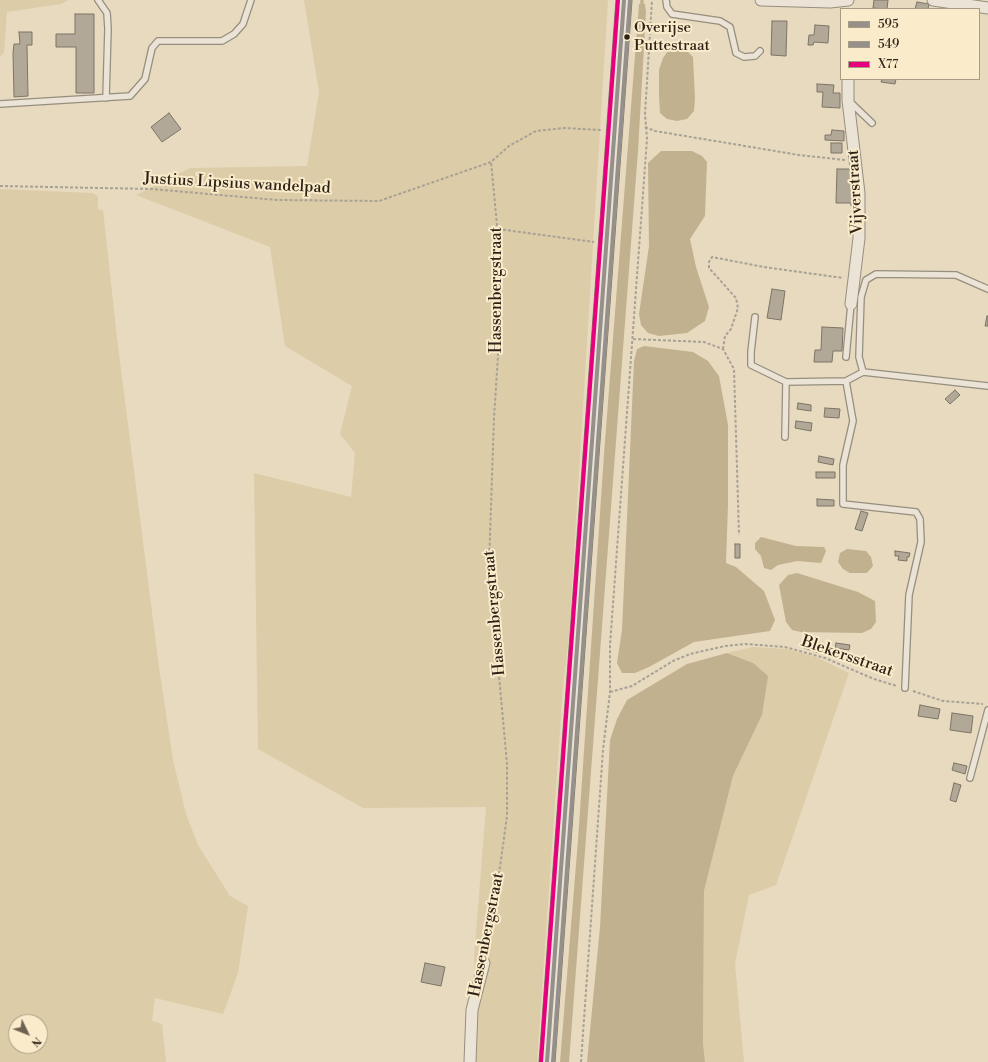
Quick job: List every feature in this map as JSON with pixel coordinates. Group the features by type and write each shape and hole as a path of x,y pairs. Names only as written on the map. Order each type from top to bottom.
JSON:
{"main road":[{"path":"546,1062 624,0"}],"street":[{"path":"761,0 830,1 847,3"},
{"path":"933,0 985,5"},
{"name":"Vijverstraat","path":"848,80 848,100 859,193 860,238 851,304"},
{"name":"Hassenbergstraat","path":"470,1062 472,1010 484,963"}],"lane":[{"path":"98,0 107,12 106,98"},
{"path":"0,104 130,96 145,79 152,48 158,41 222,41 234,34 243,24 251,0"},
{"path":"666,0 666,7 672,14 720,21 730,27 736,52 744,57 755,56 760,51"},
{"path":"848,100 872,123"},
{"path":"864,372 859,356 861,297 866,280 876,274 956,276 988,289"},
{"path":"846,357 851,304"},
{"path":"754,317 751,365 786,382 846,381 864,372 988,386"},
{"path":"846,381 852,420 843,465 843,504 916,512 920,518 921,542 909,596 905,688"},
{"path":"784,437 786,382"},
{"path":"970,778 988,710"}],"path":[{"path":"581,1062 603,750 610,692 610,645 647,139 645,114 652,0"},
{"path":"645,127 655,131 800,155 855,161"},
{"path":"491,162 509,146 536,132 564,128 615,131"},
{"name":"Justius Lipsius wandelpad","path":"0,186 152,189 277,200 379,201 491,162"},
{"name":"Hassenbergstraat","path":"484,963 507,816 508,764 489,565 494,418 499,340 500,256 491,162"},
{"path":"498,229 607,243"},
{"path":"723,349 726,336 731,329 738,308 736,298 709,268 709,262 712,257 830,277 854,278"},
{"path":"633,339 704,342 723,349 734,369 739,535"},
{"name":"Blekersstraat","path":"610,692 632,686 673,661 690,654 745,644 785,647 818,656 874,679 943,701 988,704"}],"shaded area":[{"path":"0,0 69,0 61,4 7,12 4,52 0,57"},
{"path":"304,0 608,0 569,635 563,687 537,1062 471,1062 476,1001 474,958 486,807 363,808 258,749 254,473 351,497 355,453 340,434 352,386 285,346 270,247 136,195 190,168 307,166 319,92"},
{"path":"639,4 645,4 646,12 638,151 569,1062 560,1062 578,840 604,454"},
{"path":"676,48 685,49 693,57 695,98 694,111 687,119 677,121 667,119 660,113 659,96 659,70 663,58 668,51"},
{"path":"661,151 692,151 702,156 707,162 705,216 690,239 696,267 709,307 705,321 687,333 659,336 648,333 641,325 639,314 649,246 648,163"},
{"path":"0,189 92,193 98,196 98,210 103,210 117,338 159,667 173,760 186,814 198,845 230,896 248,906 238,973 223,1014 155,998 152,1021 162,1024 166,1062 0,1062"},
{"path":"644,346 693,352 708,361 719,376 728,425 726,563 736,567 764,591 775,620 770,631 694,642 649,667 635,673 622,673 617,663 622,630 634,361 637,349"},
{"path":"761,537 796,546 824,547 826,551 821,563 797,561 778,565 771,570 764,568 761,556 755,549 755,543"},
{"path":"847,549 866,551 871,557 873,566 867,573 850,573 843,569 838,562 840,553"},
{"path":"797,573 858,592 875,601 876,622 871,629 862,633 801,632 792,630 786,622 779,585 788,575"},
{"path":"753,647 787,649 816,657 849,673 776,885 749,895 735,964 744,1062 705,1062 703,1043 704,891 733,776 762,715 753,663 727,653"},
{"path":"727,653 753,663 768,676 762,715 733,776 704,891 703,1043 705,1062 587,1062 600,927 610,740 617,719 627,700 687,664"}],"building":[{"path":"874,0 888,0 887,8 873,8"},
{"path":"917,2 929,4 928,8 915,8"},
{"path":"75,14 94,14 94,93 76,93 76,47 56,47 56,34 75,34"},
{"path":"772,21 787,21 786,56 771,55"},
{"path":"815,25 829,26 828,43 814,42 813,45 808,45 809,35 814,35"},
{"path":"19,32 32,32 32,45 27,45 28,96 14,97 13,53 14,44 20,44"},
{"path":"882,80 896,80 895,84 881,82"},
{"path":"817,84 834,85 833,93 840,93 840,108 822,107 823,92 817,92"},
{"path":"169,113 181,129 162,142 151,127"},
{"path":"832,130 844,131 844,141 825,140 825,135 831,135"},
{"path":"831,143 842,143 842,153 831,153"},
{"path":"837,169 853,169 852,200 856,200 856,207 851,206 851,203 836,203"},
{"path":"772,289 785,291 781,320 767,318"},
{"path":"987,316 988,326 985,326"},
{"path":"822,327 843,328 842,351 833,351 832,362 814,362 815,350 821,350"},
{"path":"955,390 960,395 950,404 945,399"},
{"path":"798,403 811,405 811,411 797,409"},
{"path":"825,408 840,409 839,418 824,417"},
{"path":"796,421 812,423 811,431 795,428"},
{"path":"819,456 834,459 833,465 818,462"},
{"path":"816,472 835,472 835,478 816,478"},
{"path":"817,499 834,500 834,506 817,506"},
{"path":"861,511 868,513 862,531 855,529"},
{"path":"735,544 740,544 740,558 735,558"},
{"path":"895,551 910,553 909,557 907,557 907,561 898,560 899,556 895,556"},
{"path":"807,639 822,644 819,653 804,648"},
{"path":"836,643 850,645 849,650 835,648"},
{"path":"920,705 940,709 938,719 918,716"},
{"path":"952,713 973,716 971,733 950,730"},
{"path":"954,763 967,766 965,774 952,770"},
{"path":"954,783 961,785 956,802 950,800"},
{"path":"425,963 445,967 441,986 421,982"}],"waterway":[{"path":"642,0 642,9"}],"transit line":[{"name":"X77","path":"541,1062 618,0"},
{"name":"595","path":"547,1062 624,0"},
{"name":"549","path":"553,1062 630,0"}],"place":[{"name":"Overijse Puttestraat","path":"627,37"}]}
